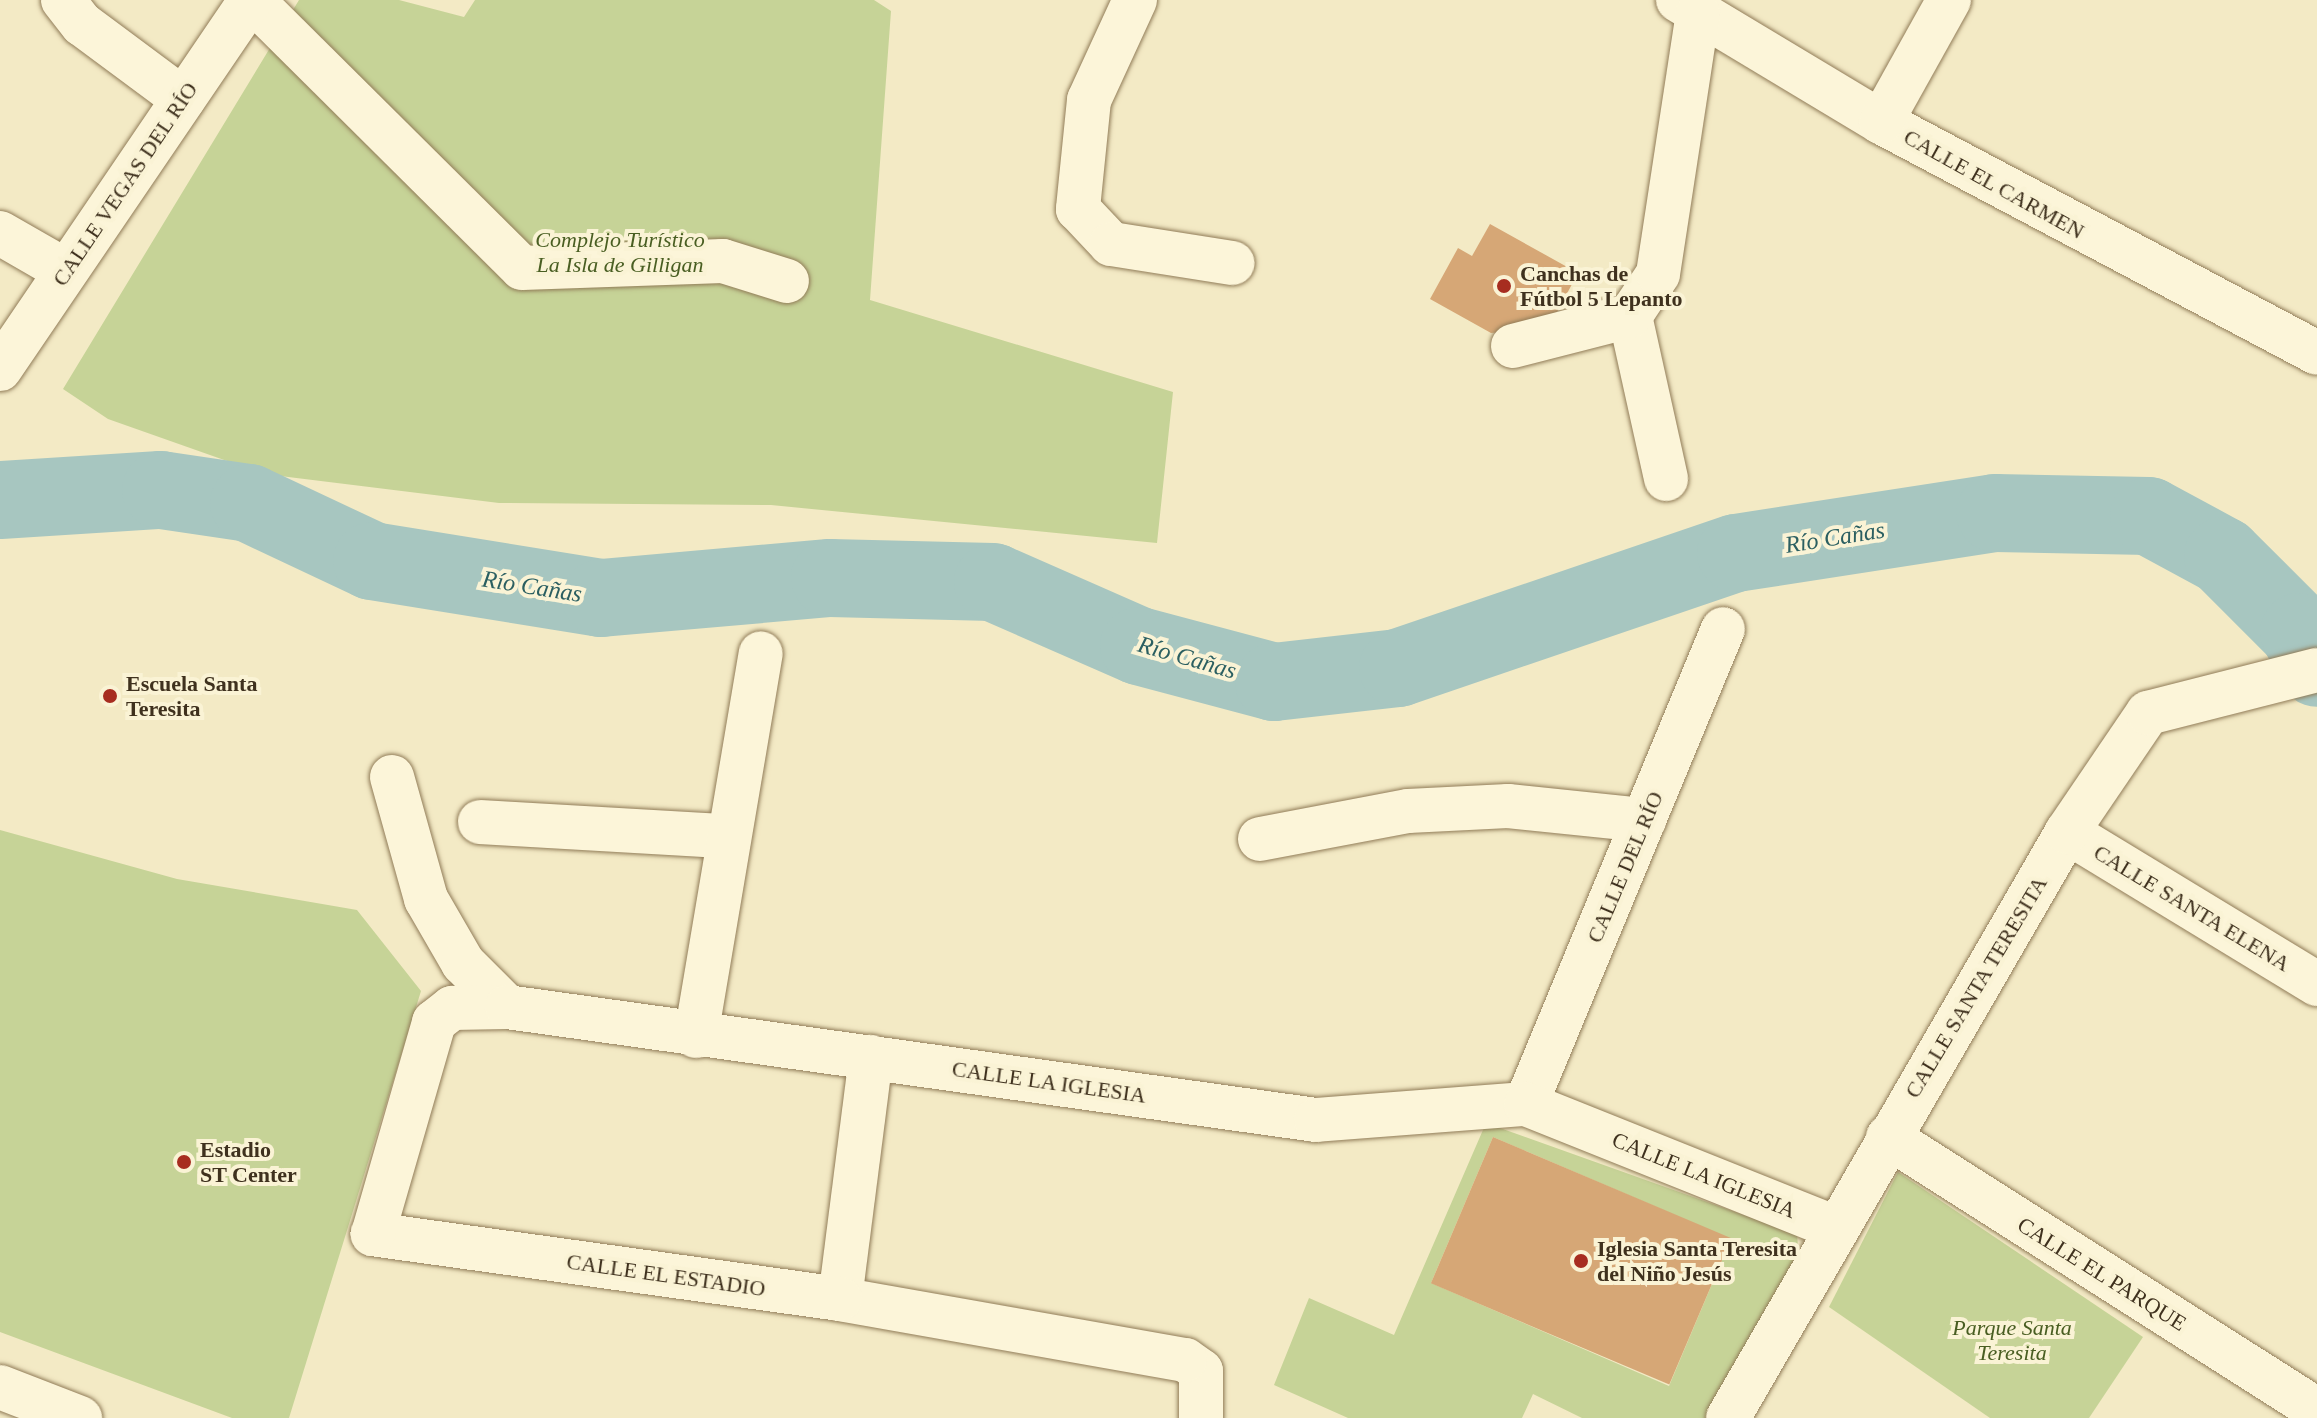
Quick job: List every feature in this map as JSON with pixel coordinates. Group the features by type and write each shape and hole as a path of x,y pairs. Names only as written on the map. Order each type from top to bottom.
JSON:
{"street":[{"path":"63,0 82,24 183,99"},
{"path":"251,0 522,268 723,261 787,281"},
{"name":"CALLE VEGAS DEL RÍO","path":"0,369 251,0"},
{"path":"1135,0 1089,100 1078,209 1111,244 1233,263"},
{"path":"1881,122 1949,0"},
{"path":"1513,346 1630,316 1658,274 1688,6"},
{"name":"CALLE EL CARMEN","path":"1688,6 1881,122 2317,353"},
{"path":"0,233 66,271"},
{"path":"1630,316 1666,479"},
{"name":"CALLE DEL RÍO","path":"1526,1104 1723,629"},
{"path":"696,1036 726,836 761,653"},
{"name":"CALLE SANTA TERESITA","path":"1728,1418 1833,1227 2067,832 2148,713 2234,687 2317,670"},
{"path":"392,777 426,899 463,963 507,1007"},
{"path":"1260,839 1408,811 1494,807 1644,820"},
{"path":"480,822 726,836"},
{"name":"CALLE SANTA ELENA","path":"2067,832 2317,984"},
{"name":"CALLE LA IGLESIA","path":"507,1007 696,1036 871,1057 1316,1120 1526,1104 1833,1227"},
{"name":"CALLE EL ESTADIO","path":"507,1007 452,1008 434,1022 373,1234 840,1299 1185,1360 1201,1371 1201,1418"},
{"path":"840,1299 871,1057"},
{"name":"CALLE EL PARQUE","path":"1888,1137 2317,1410"},
{"path":"0,1387 80,1418"}],"green space":[{"name":"Complejo Turístico La Isla de Gilligan","path":"299,0 399,0 464,17 475,0 874,0 891,11 870,300 1173,392 1157,543 771,505 499,503 264,474 108,419 63,389"},
{"name":"Estadio ST Center","path":"0,830 177,879 357,910 421,991 289,1418 232,1418 0,1332"},
{"path":"1486,1123 1797,1234 1799,1257 1707,1418 1582,1418 1533,1394 1522,1418 1348,1418 1274,1385 1309,1298 1394,1335","holes":["1493,1137 1731,1239 1669,1386 1431,1283"]},
{"name":"Parque Santa Teresita","path":"1898,1172 2143,1337 2089,1418 1990,1418 1829,1307"}],"building":[{"name":"Canchas de Fútbol 5 Lepanto","path":"1490,224 1578,273 1549,327 1491,333 1430,299 1458,248 1472,256"},
{"name":"Iglesia Santa Teresita del Niño Jesús","path":"1493,1137 1731,1238 1669,1385 1431,1283"}],"waterway":[{"name":"Río Cañas","path":"0,500 161,490 249,503 372,561 601,598 830,578 993,582 1139,646 1274,682 1398,668 1736,553 1995,513 2149,516 2223,556 2299,632 2317,668"}],"place":[{"name":"Canchas de Fútbol 5 Lepanto","path":"1504,286"},
{"name":"Escuela Santa Teresita","path":"110,696"},
{"name":"Estadio ST Center","path":"184,1162"},
{"name":"Iglesia Santa Teresita del Niño Jesús","path":"1581,1261"}]}
